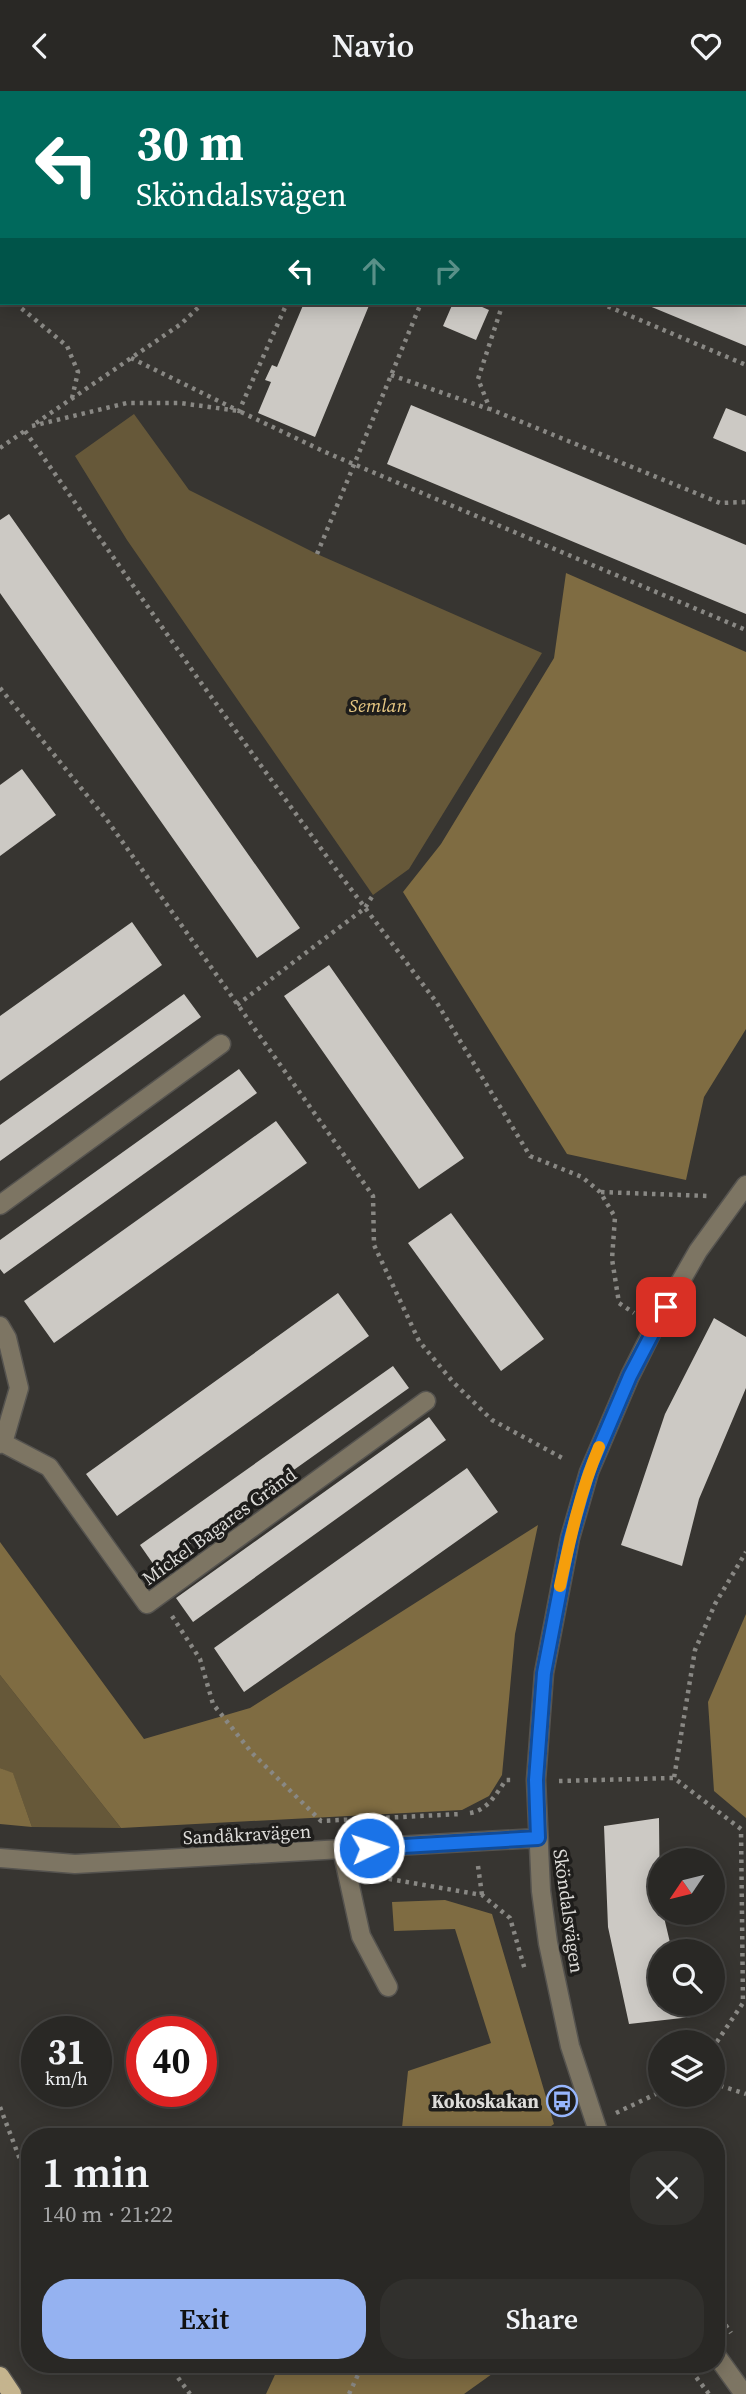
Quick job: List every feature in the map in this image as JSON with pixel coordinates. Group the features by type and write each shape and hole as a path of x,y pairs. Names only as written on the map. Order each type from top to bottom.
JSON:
{"main road":[{"path":"0,2376 12,2394"}],"street":[{"path":"0,1205 221,1044"},
{"name":"Sköndalsvägen","path":"597,2128 570,2046 548,1943 541,1891 536,1780 544,1673 570,1538 589,1472 630,1376 655,1326 698,1251 741,1191"},
{"name":"Mickel Bagares Gränd","path":"0,1326 7,1338 19,1388 1,1444 49,1467 147,1604 426,1401"},
{"name":"Sandåkravägen","path":"0,1859 75,1864 538,1838"},
{"path":"342,1850 361,1936 388,1987"},
{"path":"725,2368 744,2394"}],"path":[{"path":"17,305 67,346 78,372 72,399"},
{"path":"0,448 181,324 201,305"},
{"path":"239,411 287,305"},
{"path":"317,554 420,305"},
{"path":"490,409 478,379 502,305"},
{"path":"605,305 746,365"},
{"path":"131,358 354,464 746,630"},
{"path":"391,375 490,409 720,503 746,502"},
{"path":"32,426 127,403 180,403 239,411"},
{"path":"25,431 199,680 437,1003 530,1156 582,1177 600,1192 615,1217 612,1259 619,1303 655,1326"},
{"path":"0,689 107,820 373,1196 374,1245 419,1341 453,1382 492,1420 589,1472"},
{"path":"237,1005 365,908 373,895"},
{"path":"600,1192 741,1191"},
{"path":"674,1778 695,1650 715,1604 743,1564 746,1552"},
{"path":"159,1596 200,1659 213,1704 252,1753 321,1821 475,1813 492,1801 506,1780 674,1778 741,1829 743,2003 725,2030"},
{"path":"347,1871 482,1895"},
{"path":"725,2087 746,2094"},
{"path":"601,2128 648,2099"},
{"path":"0,2108 21,2162"},
{"path":"175,2373 190,2394"},
{"path":"349,2394 359,2373"},
{"path":"693,2373 709,2394"}],"green space":[{"name":"Semlan","path":"134,414 189,490 317,554 542,653 409,869 373,895 127,540 75,456"},
{"path":"0,1675 121,1828 32,1827 13,1774 0,1768"}],"shaded area":[{"path":"566,573 746,652 746,1029 704,1097 686,1180 567,1154 403,892 441,844 554,658"},
{"path":"538,1525 515,1634 502,1775 489,1796 462,1810 121,1828 0,1675 0,1542 144,1739 250,1708"},
{"path":"746,1614 746,1818 714,1791 708,1702"},
{"path":"0,1768 13,1773 32,1827 0,1824"},
{"path":"445,1900 492,1914 554,2124 548,2128 402,2128 408,2071 491,2043 455,1929 394,1931 392,1902"},
{"path":"276,2373 493,2373 464,2394 266,2394"}],"building":[{"path":"303,305 369,305 315,437 258,413 271,382 265,380 272,365 277,367"},
{"path":"452,305 478,305 489,310 476,340 443,326"},
{"path":"647,305 746,305 746,346"},
{"path":"411,405 746,545 746,614 387,464"},
{"path":"726,408 746,416 746,452 713,438"},
{"path":"9,514 300,928 257,958 0,593 0,520"},
{"path":"22,769 56,815 0,856 0,785"},
{"path":"132,922 162,965 0,1081 0,1016"},
{"path":"329,965 464,1158 419,1189 284,996"},
{"path":"184,994 201,1017 0,1161 0,1125"},
{"path":"239,1069 257,1093 4,1274 0,1269 0,1240"},
{"path":"276,1121 307,1163 54,1343 24,1301"},
{"path":"451,1213 544,1339 501,1371 408,1243"},
{"path":"338,1293 369,1336 117,1516 86,1474"},
{"path":"714,1318 746,1337 746,1388 699,1499 682,1566 621,1545 665,1414"},
{"path":"393,1366 409,1388 156,1568 140,1545"},
{"path":"429,1417 446,1440 193,1622 176,1598"},
{"path":"467,1468 498,1512 244,1692 214,1648"},
{"path":"659,1818 659,1848 648,1848 648,1925 666,1925 669,1939 648,1939 648,2016 691,2017 629,2024 608,1927 604,1826"}],"slow traffic":[{"path":"560,1586 570,1538 599,1447"}],"place":[{"name":"Kokoskakan","path":"562,2101"}],"route":[{"path":"369,1848 538,1838 536,1780 544,1673 570,1538 589,1472 630,1376 666,1307"}]}
